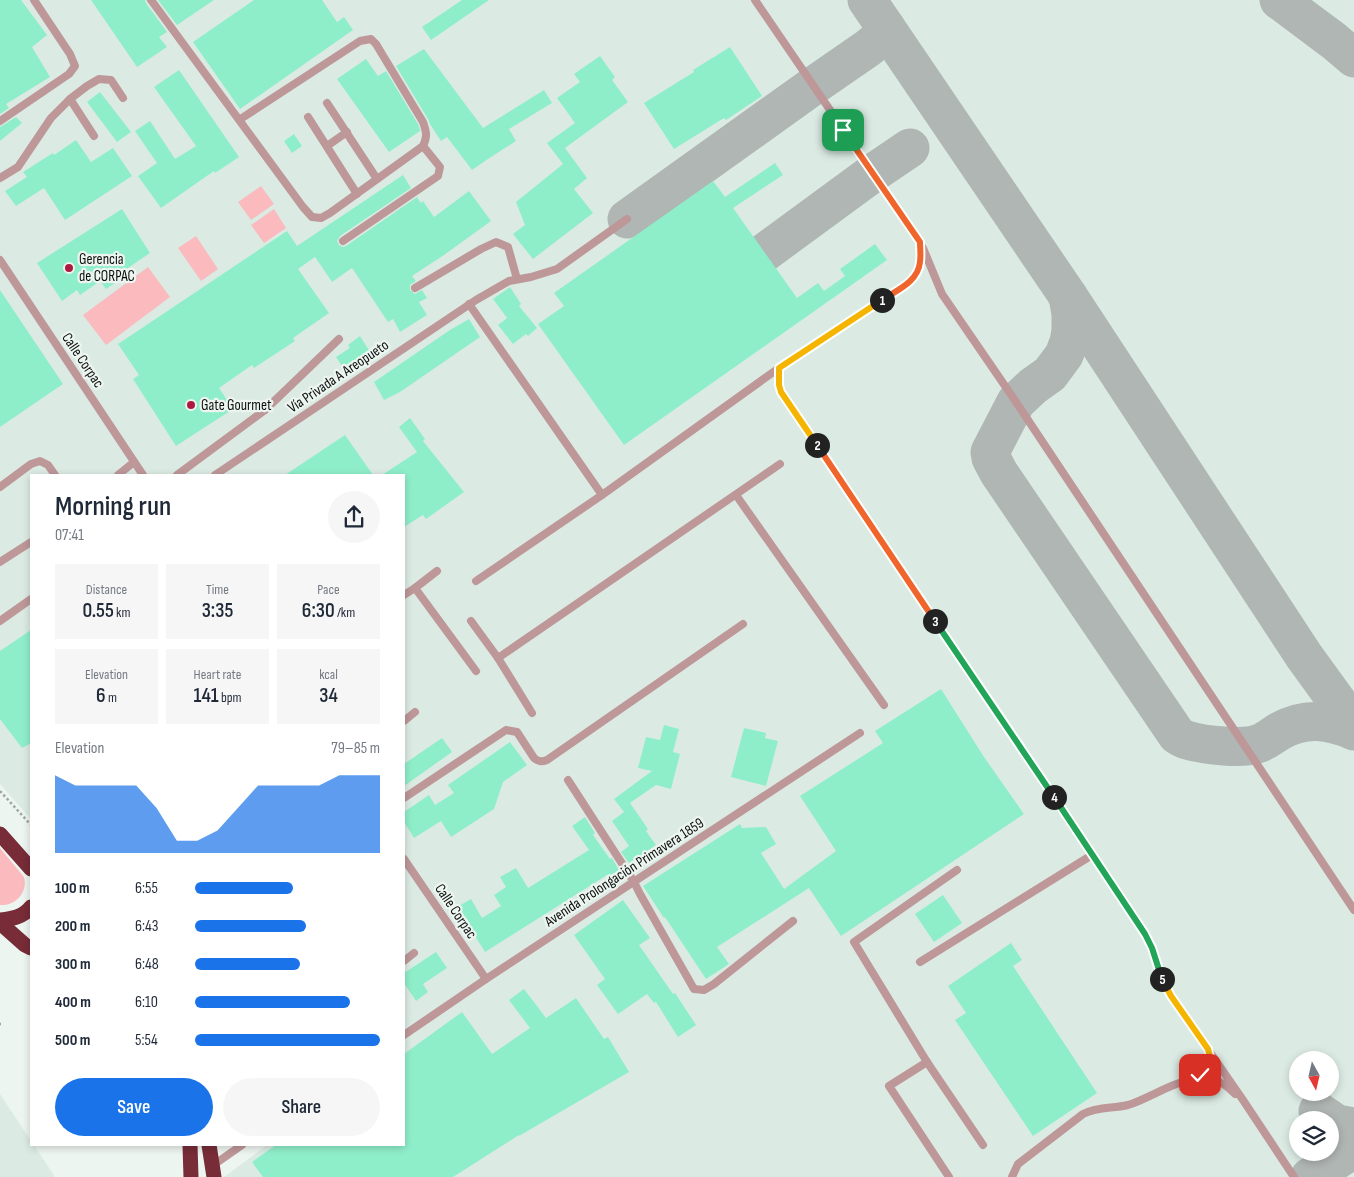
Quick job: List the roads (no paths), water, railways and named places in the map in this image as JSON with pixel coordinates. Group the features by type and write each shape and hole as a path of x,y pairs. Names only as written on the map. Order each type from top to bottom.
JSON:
{"highway":[{"path":"0,834 30,868"},
{"path":"0,921 20,916 30,908"},
{"path":"0,921 30,947"},
{"path":"190,1146 191,1177"},
{"path":"209,1146 213,1172"}],"lane":[{"path":"0,121 70,74 75,66 70,54 34,0"},
{"path":"151,0 229,101 239,120 312,217 322,218 330,213 423,146 427,138 422,122 376,44 370,39 360,41 239,120"},
{"path":"755,0 920,242 942,294 1354,910"},
{"path":"0,178 18,167 51,118 70,99 87,86 99,79 111,80 123,98"},
{"path":"70,99 94,136"},
{"path":"327,103 377,179"},
{"path":"308,117 357,194"},
{"path":"327,146 346,132"},
{"path":"343,241 438,176 440,167 423,146"},
{"name":"Vía Privada A Areopueto","path":"216,474 468,304 502,284 557,269 627,219"},
{"path":"415,288 496,242 508,247 516,279"},
{"path":"476,581 602,495 779,368 911,281 919,269 921,261 920,242"},
{"name":"Calle Corpac","path":"0,260 142,474"},
{"path":"468,304 602,495"},
{"path":"178,474 265,410 339,340"},
{"path":"779,368 781,392 1145,934 1171,996 1243,1100 1290,1176"},
{"path":"0,487 32,464 40,461 48,465 54,474"},
{"path":"119,474 134,462"},
{"path":"498,658 780,464"},
{"path":"736,495 884,705"},
{"path":"0,562 30,543"},
{"path":"405,594 437,571"},
{"path":"415,588 476,671"},
{"path":"0,621 30,600"},
{"path":"471,621 498,658 532,713"},
{"path":"405,797 506,730 517,732 534,758 539,762 547,760 743,624"},
{"path":"405,720 415,712"},
{"name":"Avenida Prolongación Primavera 1859","path":"405,1034 486,979 860,734"},
{"path":"568,780 634,882 694,989 704,990 714,984 793,921"},
{"path":"920,962 1092,855"},
{"name":"Calle Corpac","path":"405,860 486,979"},
{"path":"957,870 854,942 927,1062 983,1146"},
{"path":"405,960 414,953"},
{"path":"1194,1079 1205,1071 1209,1065 1208,1049"},
{"path":"927,1062 889,1086 949,1177"},
{"path":"1012,1177 1018,1164 1095,1108 1126,1105 1143,1100 1186,1080 1194,1079 1220,1082 1243,1100"},
{"path":"213,1172 241,1146"}],"place":[{"name":"Gerencia de CORPAC","path":"69,268"},
{"name":"Gate Gourmet","path":"191,405"}]}
